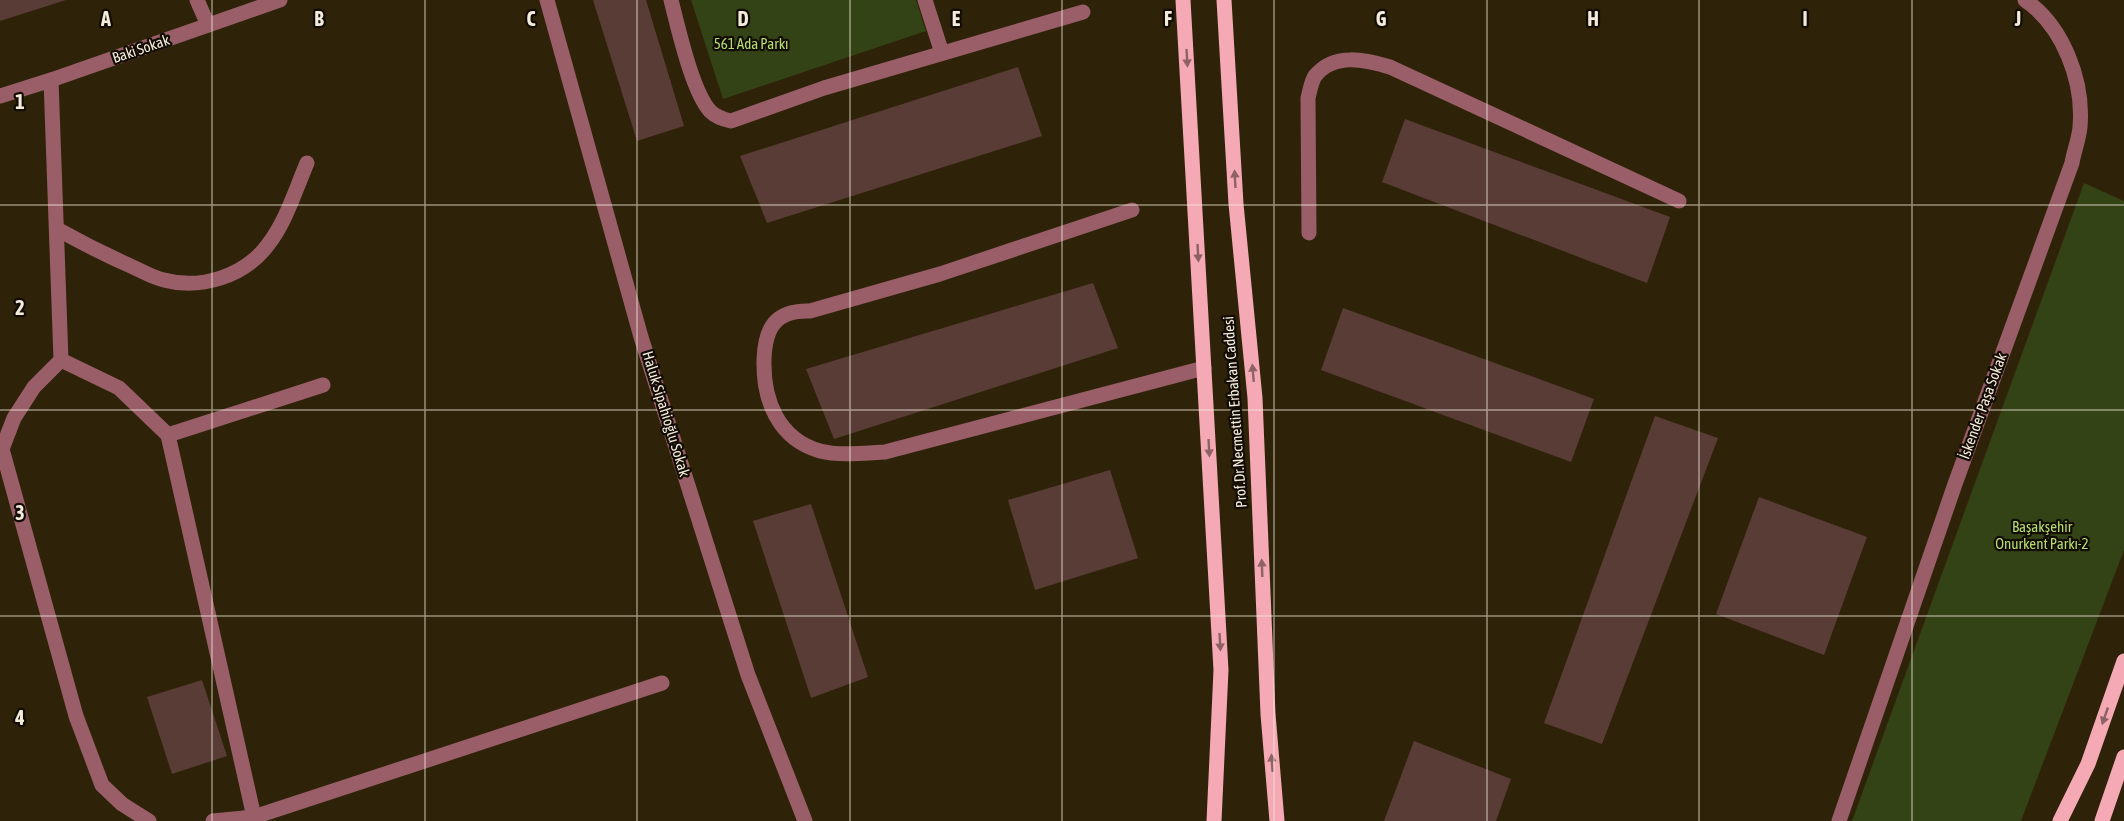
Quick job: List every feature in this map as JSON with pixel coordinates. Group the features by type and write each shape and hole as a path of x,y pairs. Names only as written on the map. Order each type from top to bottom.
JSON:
{"main road":[{"name":"Prof.Dr.Necmettin Erbakan Caddesi","path":"1183,0 1221,670 1214,821"},
{"name":"Prof.Dr.Necmettin Erbakan Caddesi","path":"1224,0 1236,204 1255,398 1268,714 1277,821"},
{"path":"2060,821 2088,764 2124,661"},
{"path":"2102,821 2124,757"}],"street":[{"path":"197,0 208,26"},
{"name":"Baki Sokak","path":"0,96 280,0"},
{"name":"Haluk Sipahioğlu Sokak","path":"546,0 641,337 748,675 806,821"},
{"path":"671,0 689,66 705,105 711,113 722,119 738,119 824,88 1083,12"},
{"path":"925,0 942,53"},
{"name":"İskender Paşa Sokak","path":"1839,821 1955,484 2072,163 2080,127 2079,96 2072,64 2057,34 2038,9 2025,0"},
{"path":"1309,233 1308,98 1314,78 1321,71 1329,66 1353,59 1390,67 1678,201"},
{"path":"51,80 61,360 29,394 14,418 2,449 76,716 102,785 122,804 149,821"},
{"path":"57,229 104,254 163,280 200,283 218,279 251,262 266,248 278,230 307,163"},
{"path":"1132,210 940,274 810,311 797,310 785,314 775,322 764,343 766,393 772,410 781,425 794,437 819,451 885,452 1204,368"},
{"path":"61,360 119,388 168,435 254,817"},
{"path":"168,435 323,385"},
{"path":"213,821 254,817 662,683"}],"green space":[{"name":"561 Ada Parkı","path":"691,0 916,0 926,31 723,99"},
{"name":"Başakşehir Onurkent Parkı-2","path":"2084,183 2124,201 2124,550 2021,821 1852,821"}],"building":[{"path":"0,0 66,0 0,21"},
{"path":"593,0 646,0 684,126 637,141"},
{"path":"1018,67 1042,136 767,223 740,156"},
{"path":"1405,119 1670,217 1647,283 1382,182"},
{"path":"1093,283 1118,348 834,439 806,369"},
{"path":"1343,308 1594,399 1571,462 1321,370"},
{"path":"1655,416 1718,438 1602,744 1544,723"},
{"path":"1110,470 1138,558 1035,590 1008,500"},
{"path":"1759,497 1867,537 1824,655 1716,614"},
{"path":"811,504 868,677 811,698 753,521"},
{"path":"202,680 227,756 172,774 147,697"},
{"path":"1414,741 1511,779 1496,821 1384,821"}]}
